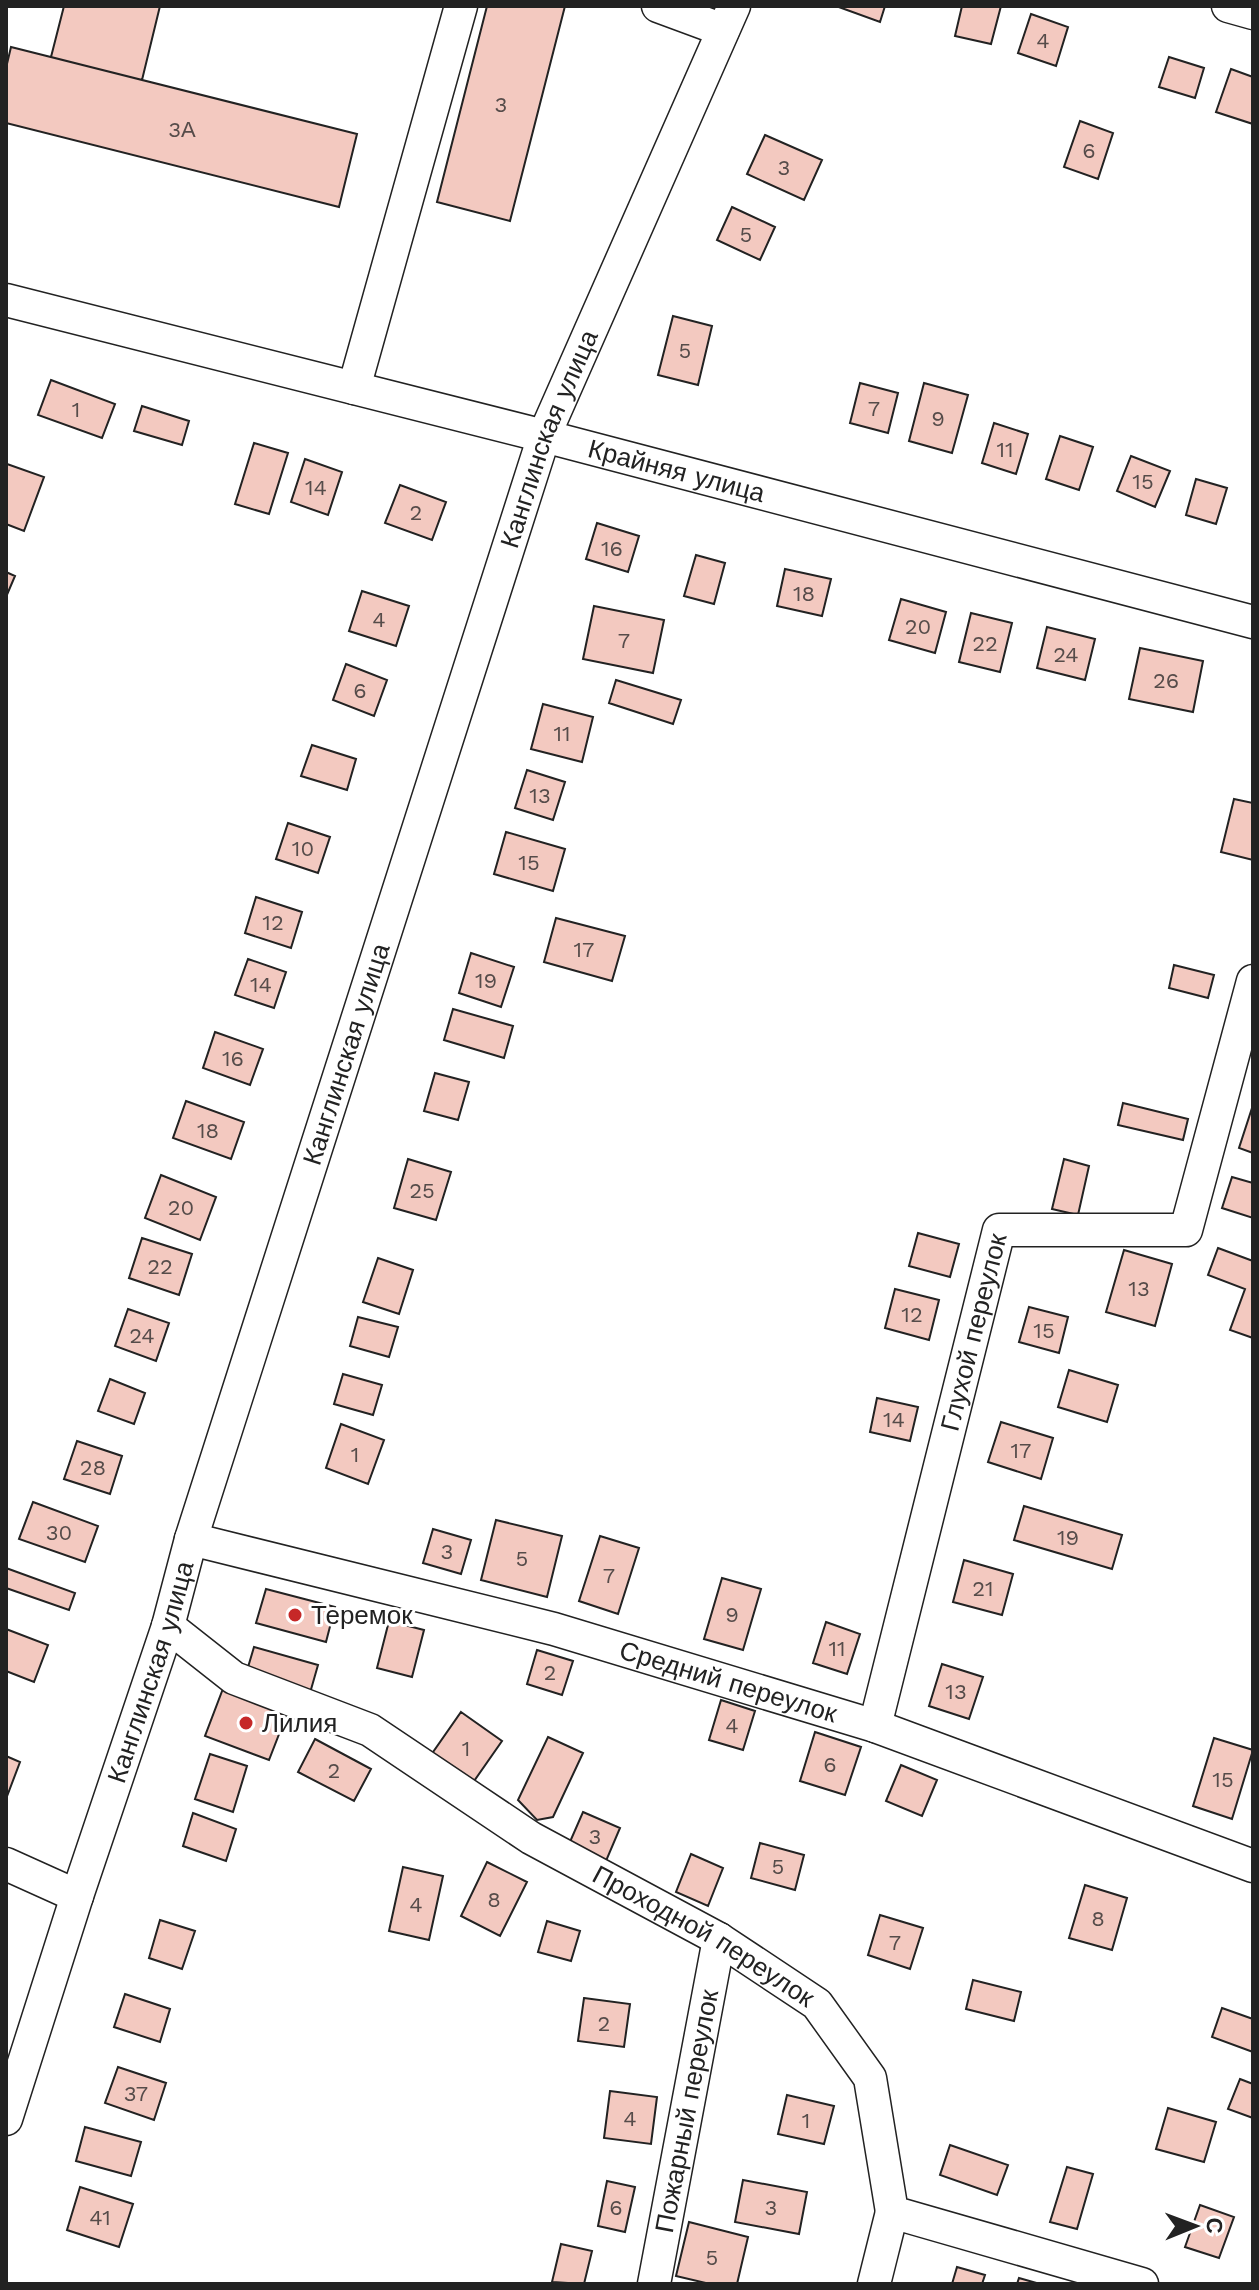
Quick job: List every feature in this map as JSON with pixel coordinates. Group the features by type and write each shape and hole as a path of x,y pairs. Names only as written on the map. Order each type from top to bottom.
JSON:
{"street":[{"path":"354,388 461,6"},
{"path":"658,6 728,18"},
{"path":"1228,6 1253,13"},
{"name":"Канглинская улица","path":"6,2119 168,1626 191,1539 544,436 728,18"},
{"name":"Крайняя улица","path":"6,300 544,436 1253,622"},
{"name":"Глухой переулок","path":"875,1726 999,1230 1186,1230 1253,981"},
{"name":"Средний переулок","path":"191,1539 554,1629 875,1726 1253,1866"},
{"name":"Проходной переулок","path":"168,1626 234,1678 370,1730 531,1838 719,1939 817,2004 870,2078 892,2212"},
{"path":"6,1864 77,1896"},
{"name":"Пожарный переулок","path":"654,2284 719,1939"},
{"path":"874,2284 892,2212 1142,2284"}],"building":[{"path":"64,6 160,6 142,80 51,57"},
{"path":"487,6 565,6 510,221 437,202"},
{"path":"836,6 885,6 880,22"},
{"path":"962,6 1001,6 991,44 955,36"},
{"path":"1031,14 1068,27 1056,66 1018,53"},
{"path":"11,47 357,134 339,207 6,123 6,68"},
{"path":"1169,57 1204,68 1195,98 1159,87"},
{"path":"1231,69 1253,77 1253,124 1216,112"},
{"path":"1080,121 1113,133 1098,179 1064,167"},
{"path":"765,135 822,160 804,200 747,174"},
{"path":"732,207 775,227 760,260 717,240"},
{"path":"673,316 712,326 698,385 658,375"},
{"path":"51,380 115,404 102,438 38,415"},
{"path":"860,383 898,393 888,433 850,423"},
{"path":"924,383 968,395 952,453 909,441"},
{"path":"142,406 189,421 182,445 134,431"},
{"path":"994,423 1028,434 1016,474 982,463"},
{"path":"1060,436 1093,447 1079,490 1046,479"},
{"path":"254,443 288,453 269,514 235,504"},
{"path":"1131,456 1170,471 1155,507 1117,491"},
{"path":"305,459 342,472 328,515 291,502"},
{"path":"7,464 44,477 24,531 6,524"},
{"path":"1196,479 1227,488 1216,524 1186,515"},
{"path":"400,485 446,502 432,540 385,523"},
{"path":"597,523 639,536 628,572 586,559"},
{"path":"696,555 725,563 714,604 684,596"},
{"path":"785,569 831,579 822,616 777,606"},
{"path":"6,572 15,576 6,597"},
{"path":"362,591 409,606 396,646 349,631"},
{"path":"901,599 946,612 935,653 889,640"},
{"path":"594,606 664,620 653,673 583,659"},
{"path":"971,613 1012,623 1000,672 959,662"},
{"path":"1047,627 1095,639 1085,680 1037,668"},
{"path":"1140,648 1203,661 1193,712 1129,699"},
{"path":"346,664 387,680 374,716 333,700"},
{"path":"616,680 681,700 673,724 609,703"},
{"path":"543,704 593,717 582,762 531,749"},
{"path":"312,745 356,759 347,790 301,776"},
{"path":"527,770 565,782 553,820 515,808"},
{"path":"1234,799 1253,803 1253,860 1221,852"},
{"path":"288,823 330,837 318,873 276,859"},
{"path":"506,832 565,849 553,891 494,874"},
{"path":"256,897 302,912 291,948 245,933"},
{"path":"556,918 625,936 612,981 544,962"},
{"path":"471,953 514,967 501,1007 459,993"},
{"path":"248,959 286,972 274,1008 235,995"},
{"path":"1174,965 1214,975 1208,998 1169,988"},
{"path":"453,1009 513,1026 504,1058 444,1040"},
{"path":"215,1032 263,1049 250,1085 203,1068"},
{"path":"435,1073 469,1082 458,1120 424,1111"},
{"path":"186,1101 244,1122 231,1159 173,1138"},
{"path":"1123,1103 1188,1119 1183,1140 1118,1125"},
{"path":"1253,1108 1253,1153 1239,1148"},
{"path":"408,1159 451,1172 436,1220 394,1208"},
{"path":"1064,1159 1089,1166 1078,1215 1052,1209"},
{"path":"161,1175 216,1197 200,1240 145,1218"},
{"path":"1232,1177 1253,1183 1253,1218 1222,1208"},
{"path":"918,1233 959,1244 950,1277 909,1266"},
{"path":"142,1238 192,1254 179,1295 129,1278"},
{"path":"1218,1248 1253,1261 1253,1338 1230,1330 1245,1289 1208,1275"},
{"path":"1124,1250 1172,1264 1155,1326 1106,1312"},
{"path":"378,1258 413,1270 399,1314 363,1302"},
{"path":"895,1289 939,1300 929,1340 885,1328"},
{"path":"1029,1307 1068,1317 1059,1353 1019,1342"},
{"path":"128,1309 169,1323 156,1361 115,1346"},
{"path":"358,1317 398,1327 389,1357 350,1346"},
{"path":"1069,1370 1118,1385 1107,1422 1058,1407"},
{"path":"343,1374 382,1385 373,1415 334,1404"},
{"path":"110,1379 145,1393 134,1424 98,1411"},
{"path":"877,1398 918,1407 910,1441 870,1432"},
{"path":"1001,1422 1053,1438 1041,1479 988,1462"},
{"path":"341,1424 384,1440 368,1484 326,1468"},
{"path":"77,1441 122,1456 110,1494 64,1479"},
{"path":"33,1502 98,1526 85,1562 19,1539"},
{"path":"1024,1506 1122,1535 1112,1569 1014,1540"},
{"path":"496,1520 562,1536 547,1597 481,1580"},
{"path":"433,1529 471,1540 461,1574 423,1563"},
{"path":"600,1536 639,1548 618,1614 579,1601"},
{"path":"964,1560 1013,1574 1002,1615 953,1602"},
{"path":"6,1568 75,1593 69,1610 6,1588"},
{"path":"722,1578 761,1589 743,1650 704,1639"},
{"name":"Теремок","path":"266,1589 335,1607 326,1642 256,1623"},
{"path":"389,1621 424,1630 412,1677 377,1668"},
{"path":"826,1622 860,1634 847,1674 813,1663"},
{"path":"6,1629 48,1645 34,1682 6,1671"},
{"path":"254,1647 318,1665 310,1693 246,1674"},
{"path":"537,1650 573,1661 562,1695 527,1684"},
{"path":"942,1664 983,1677 969,1719 929,1706"},
{"name":"Лилия","path":"224,1686 288,1711 269,1760 205,1736"},
{"path":"721,1700 755,1711 743,1750 709,1740"},
{"path":"461,1712 502,1741 472,1784 431,1755"},
{"path":"815,1732 861,1747 845,1795 800,1781"},
{"path":"548,1737 583,1753 553,1817 537,1820 518,1800"},
{"path":"1214,1738 1253,1750 1232,1819 1193,1806"},
{"path":"315,1739 371,1769 354,1801 298,1772"},
{"path":"210,1754 247,1766 233,1812 195,1799"},
{"path":"6,1756 20,1762 6,1799"},
{"path":"901,1765 937,1780 922,1816 886,1801"},
{"path":"583,1812 620,1828 606,1861 569,1844"},
{"path":"193,1813 236,1829 226,1861 183,1846"},
{"path":"760,1843 804,1855 795,1890 751,1878"},
{"path":"691,1854 723,1868 708,1906 676,1892"},
{"path":"487,1862 527,1882 500,1936 461,1916"},
{"path":"403,1867 443,1876 429,1940 389,1931"},
{"path":"1085,1885 1127,1898 1112,1950 1069,1938"},
{"path":"880,1915 923,1928 910,1969 868,1955"},
{"path":"160,1920 195,1931 182,1969 149,1958"},
{"path":"547,1921 580,1931 571,1961 538,1952"},
{"path":"973,1980 1021,1992 1014,2021 966,2009"},
{"path":"125,1994 170,2009 160,2042 114,2027"},
{"path":"584,1998 630,2004 624,2047 578,2041"},
{"path":"1222,2008 1253,2019 1253,2052 1212,2037"},
{"path":"118,2067 166,2083 154,2120 105,2103"},
{"path":"1240,2079 1253,2084 1253,2118 1228,2109"},
{"path":"610,2091 657,2097 651,2144 604,2138"},
{"path":"787,2095 834,2106 824,2144 778,2134"},
{"path":"1168,2108 1216,2122 1204,2162 1156,2149"},
{"path":"85,2127 141,2142 131,2176 76,2161"},
{"path":"950,2145 1008,2165 997,2195 940,2175"},
{"path":"1067,2167 1093,2174 1077,2229 1050,2222"},
{"path":"743,2180 807,2192 799,2234 735,2222"},
{"path":"607,2181 635,2187 625,2232 598,2226"},
{"path":"80,2187 133,2204 119,2247 67,2230"},
{"path":"1200,2205 1234,2217 1219,2258 1185,2247"},
{"path":"689,2222 748,2237 737,2284 710,2284 676,2276"},
{"path":"561,2244 592,2251 584,2284 552,2282"},
{"path":"957,2267 985,2275 982,2284 952,2284"},
{"path":"1019,2278 1040,2284 1017,2284"}],"place":[{"name":"Теремок","path":"295,1615"},
{"name":"Лилия","path":"246,1723"}]}
